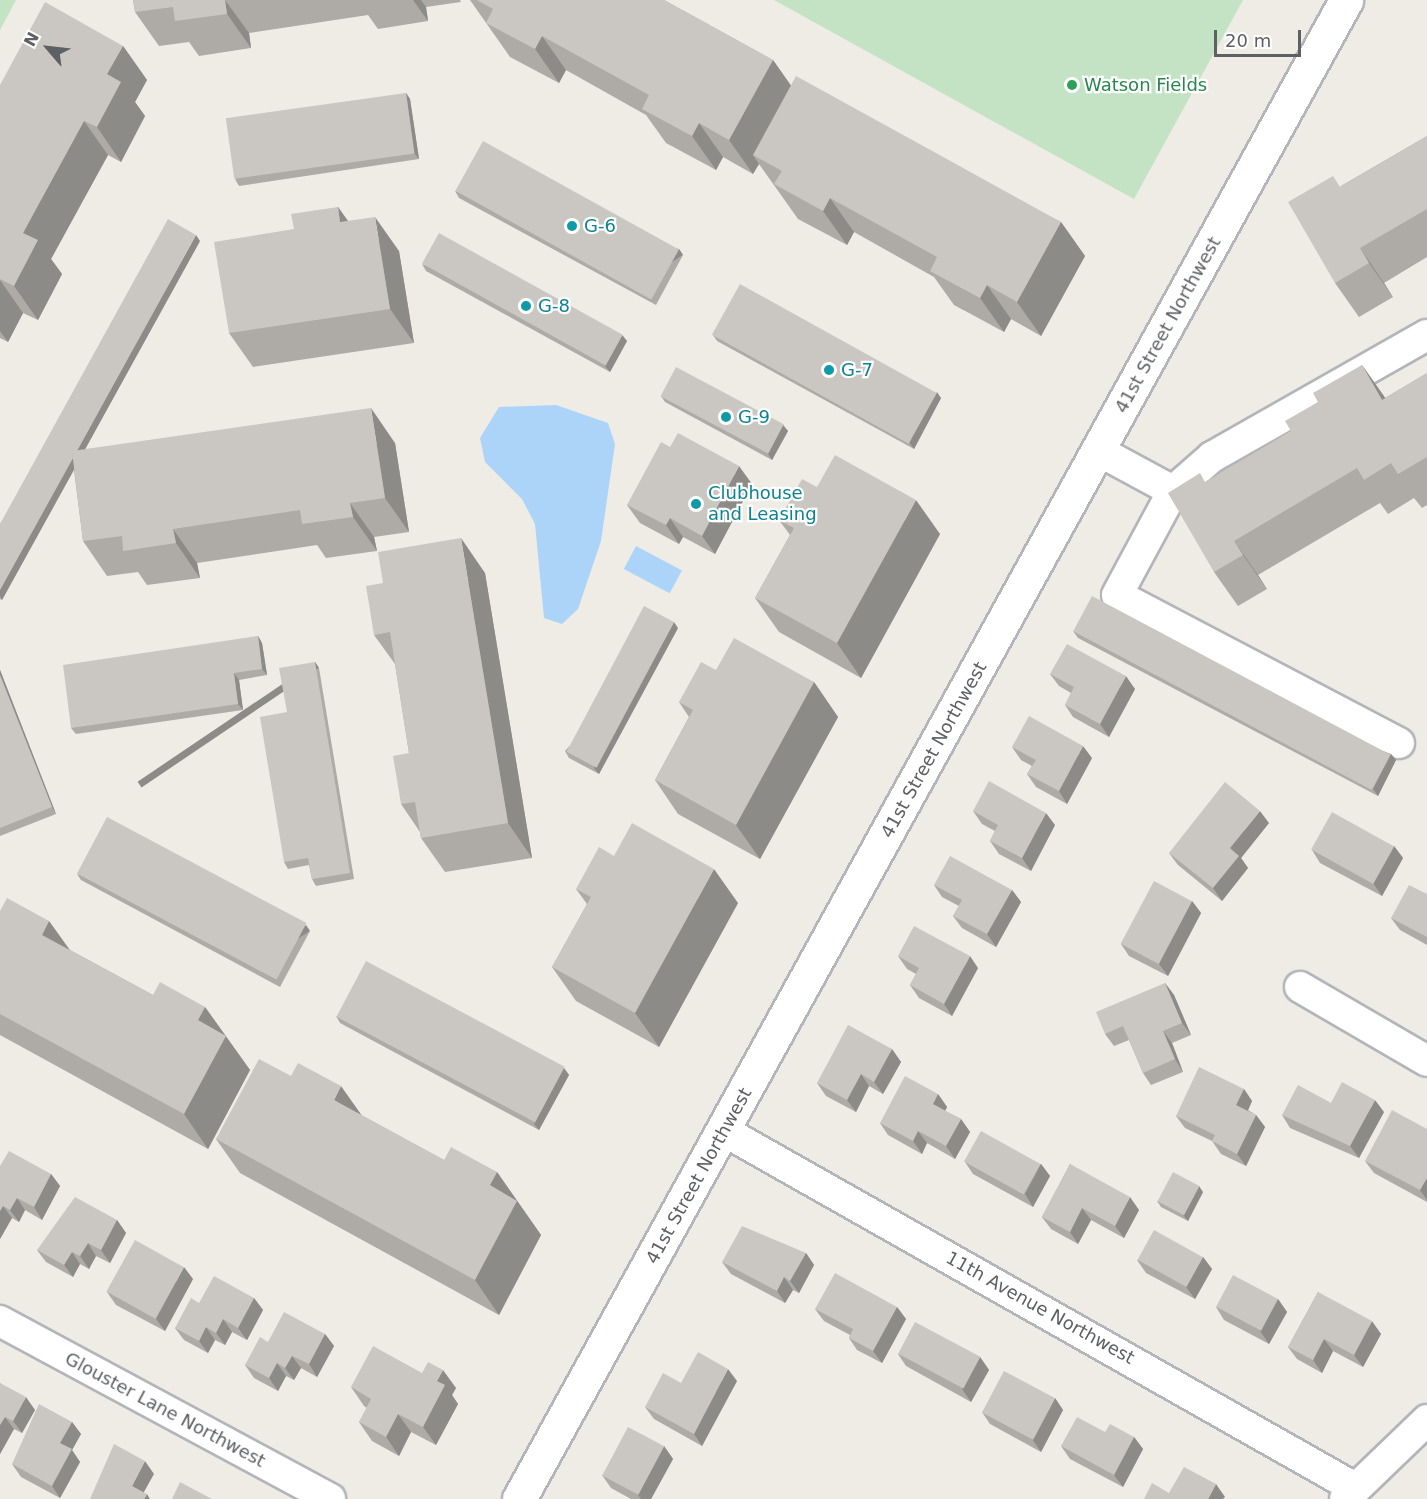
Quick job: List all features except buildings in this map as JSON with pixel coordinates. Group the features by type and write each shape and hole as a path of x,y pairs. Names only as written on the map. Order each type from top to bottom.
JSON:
{"main road":[{"name":"41st Street Northwest","path":"519,1499 1346,0"}],"street":[{"path":"1399,742 1117,595 1173,491 1212,458 1427,335"},
{"path":"1099,451 1173,491"},
{"path":"1300,987 1427,1061"},
{"name":"11th Avenue Northwest","path":"724,1131 1350,1493"},
{"name":"Glouster Lane Northwest","path":"0,1321 330,1499"},
{"path":"1350,1493 1427,1420"}],"green space":[{"path":"0,0 16,0 0,30"},
{"name":"Watson Fields","path":"774,0 1243,0 1134,199"}],"water":[{"path":"556,405 608,423 615,444 601,541 578,609 562,624 544,618 535,524 522,499 485,462 480,438 499,407"},
{"path":"636,546 682,570 670,593 624,569"}],"place":[{"name":"Watson Fields","path":"1072,85"},
{"name":"G-6","path":"572,226"},
{"name":"G-8","path":"526,306"},
{"name":"G-7","path":"829,370"},
{"name":"G-9","path":"726,417"},
{"name":"Clubhouse and Leasing","path":"696,504"}]}
